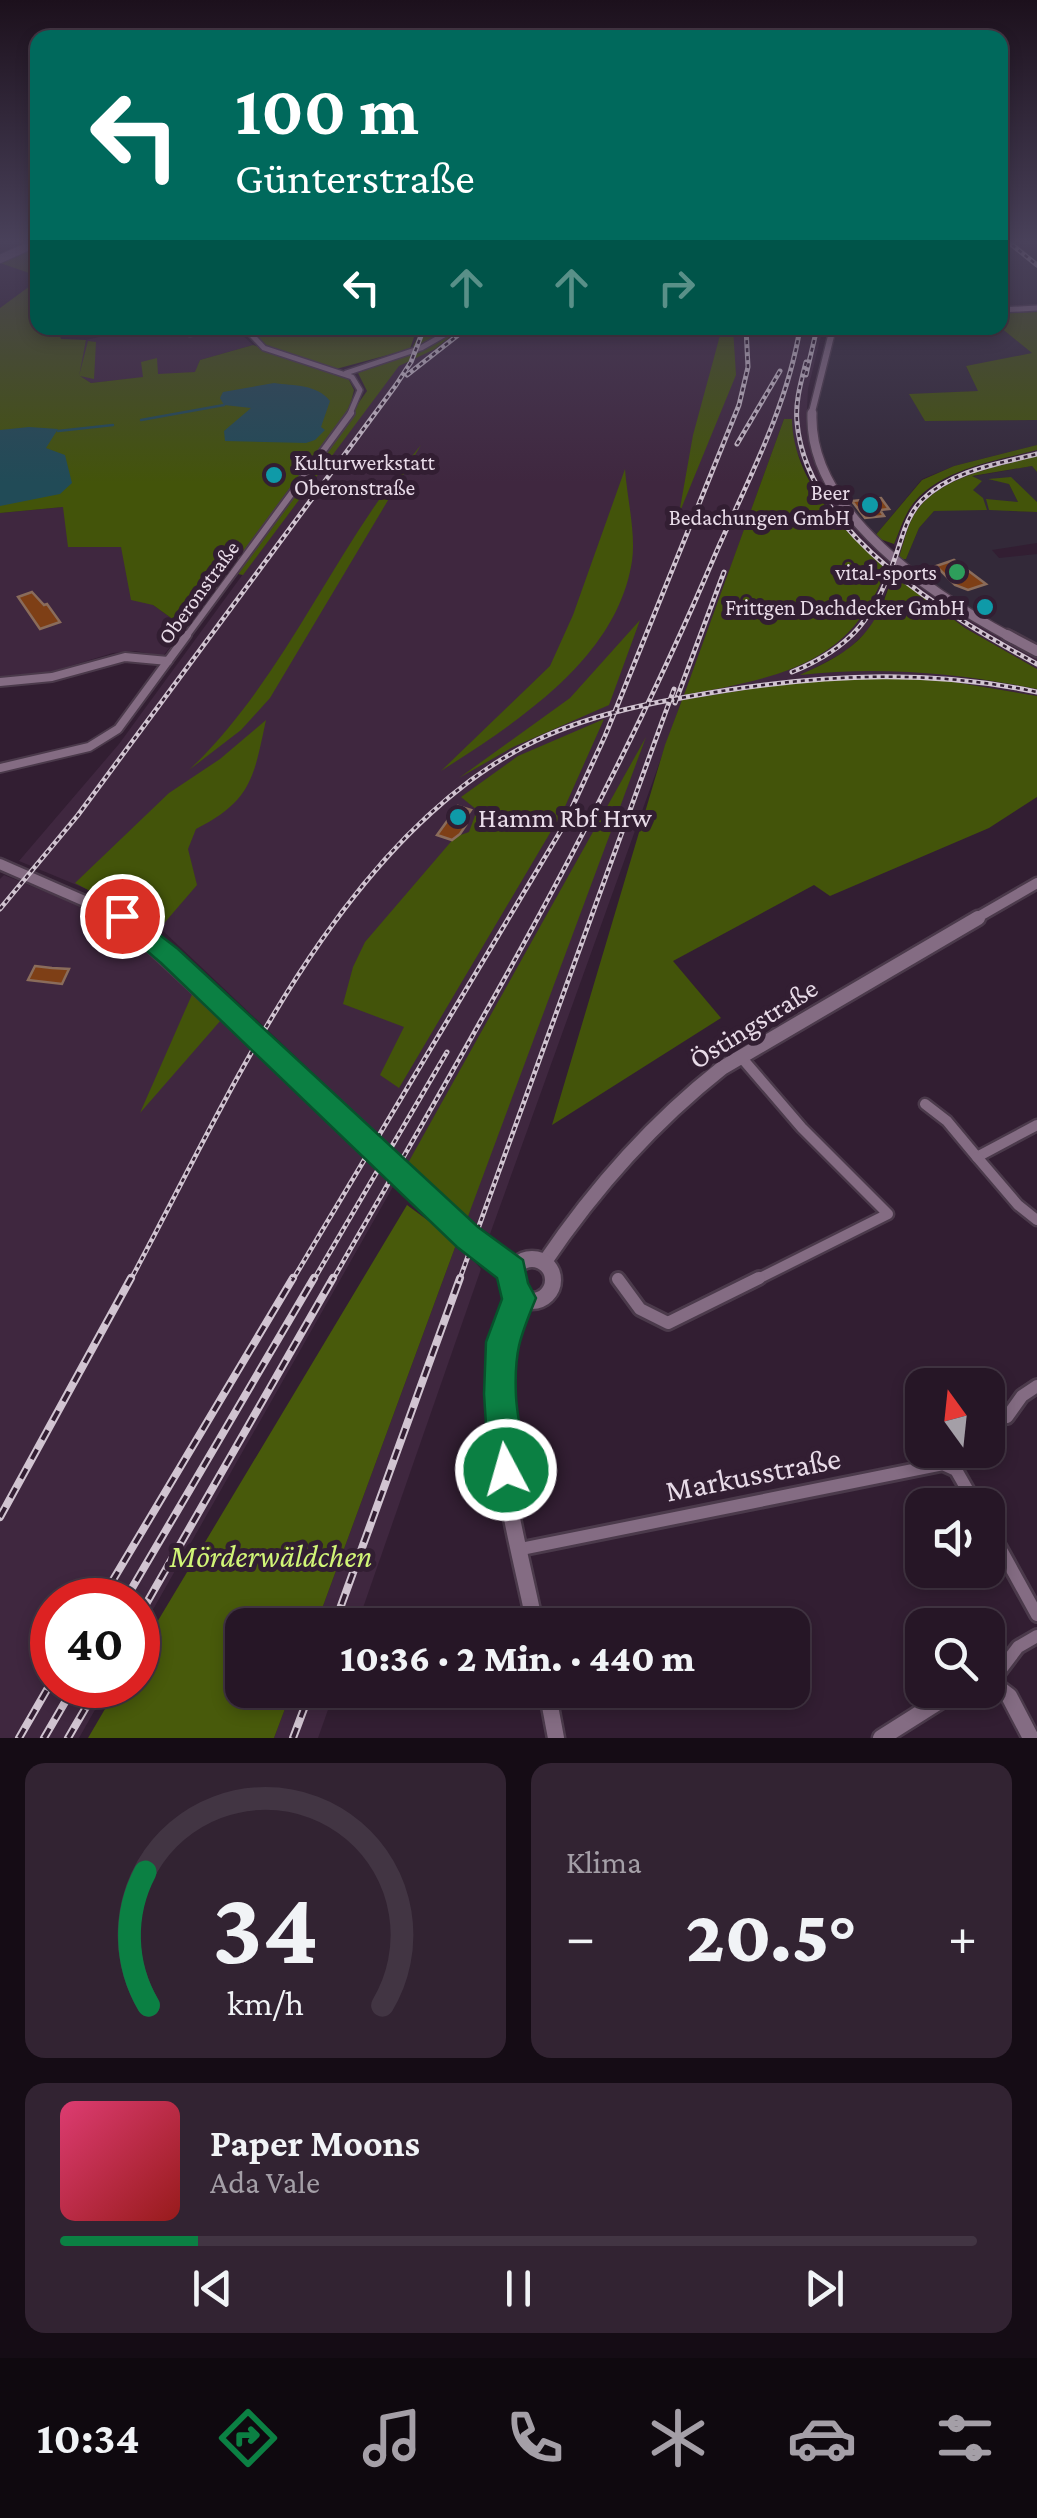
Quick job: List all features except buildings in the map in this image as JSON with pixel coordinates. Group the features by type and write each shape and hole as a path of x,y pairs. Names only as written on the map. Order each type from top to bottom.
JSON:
{"street":[{"path":"249,335 268,349 346,373 421,348 444,335"},
{"path":"831,335 816,380 811,413 812,438 832,484 857,521 898,562 955,604 1037,651"},
{"name":"Oberonstraße","path":"0,768 89,747 108,738 356,406 358,385 346,373"},
{"path":"0,682 52,678 130,656 168,661"},
{"path":"0,864 106,908 132,923 468,1237 512,1271"},
{"name":"Östingstraße","path":"544,1263 574,1215 677,1101 741,1057 1037,883"},
{"path":"618,1280 640,1309 668,1323 888,1214 802,1128 741,1057"},
{"path":"926,1104 947,1121 1018,1206 1037,1220"},
{"path":"977,1158 1037,1125"},
{"path":"526,1259 544,1263 553,1282 547,1294 534,1301 521,1298 512,1289 512,1271 526,1259"},
{"path":"521,1298 504,1327 500,1394 506,1470 532,1608"},
{"path":"1008,1417 1022,1396 1037,1386"},
{"name":"Markusstraße","path":"521,1550 943,1464 956,1470 966,1488"},
{"path":"1005,1557 1037,1615"},
{"path":"1005,1663 1018,1648 1037,1636"},
{"path":"1005,1694 1030,1738"},
{"path":"550,1708 556,1738"},
{"path":"882,1738 929,1708"}],"shaded area":[{"path":"1008,333 1033,353 966,367 979,391 910,395 926,421 1037,420 1037,445 954,466 922,479 874,537 857,519 818,458 811,415 831,335"},
{"path":"108,335 243,335 253,345 200,360 196,372 91,383 78,375 86,340"},
{"path":"452,335 821,335 808,389 806,428 813,459 832,496 850,521 886,556 1000,638 1037,657 1037,669 965,628 893,574 873,626 846,651 804,674 867,669 930,671 1037,689 1037,696 930,678 873,676 788,683 682,700 490,1234 467,1219 160,928 113,900 19,861 119,744 370,400 408,354 421,354","holes":["784,419 791,419 795,449 825,504 890,573 885,572 871,607 801,665 685,694"]},
{"path":"1037,450 1037,456 977,472 939,490 918,509 898,560 894,544 911,507 933,486 971,468"},
{"path":"1032,466 1037,472 1037,502 1009,484 1018,502 1012,503 1007,511 1037,512 1037,543 992,550 999,558 1037,554 1037,650 997,629 898,560 906,559 919,528 934,511 965,509 972,490 981,481 970,477"},
{"path":"63,507 121,547 153,605 185,628 163,656 135,651 113,653 50,672 0,679 0,513"},
{"path":"4,875 98,913 129,931 394,1185 160,1597 160,1578 30,1578 30,1708 96,1708 79,1738 0,1738 0,879"},
{"path":"457,1242 481,1269 363,1608 322,1608"},
{"path":"285,1708 329,1708 318,1738 274,1738"}],"green space":[{"path":"0,321 30,321 30,335 86,340 79,376 88,341 96,342 94,379 80,376 91,383 143,377 141,362 157,358 158,374 195,372 200,360 253,345 348,378 354,390 350,406 289,501 367,391 358,373 409,353 419,335 452,335 435,349 399,366 243,575 238,574 278,515 185,628 153,605 131,600 121,547 68,547 63,507 0,513"},
{"path":"1008,321 1037,321 1037,420 925,421 909,394 978,391 966,366 1032,353 1008,334"},
{"path":"252,335 415,335 410,349 336,369 256,343"},
{"path":"720,335 733,335 736,375 679,514 693,435"},
{"path":"784,419 792,419 801,463 823,503 886,569 871,602 853,627 807,662 750,682 684,695"},
{"path":"421,445 270,698 241,730 189,770 254,694 362,525"},
{"path":"1037,445 1037,450 968,468 935,484 910,508 894,544 874,537 922,480 954,466"},
{"path":"1037,456 1037,472 1032,466 972,476 982,481 973,490 983,498 987,510 934,511 919,528 906,559 898,560 911,521 929,497 957,480"},
{"path":"625,469 632,561 623,596 607,628 585,658 531,709 441,771 550,666 573,615"},
{"path":"1011,477 1037,502 1037,512 989,510 986,499 1018,502 1009,484 988,479"},
{"path":"893,574 965,628 1037,669 1037,689 919,673 800,675 836,657 861,637 879,611"},
{"path":"640,620 609,705 513,747 459,778 570,698"},
{"path":"873,676 930,678 1037,696 1037,797 989,828 830,896 814,885 673,961 721,1018 552,1125 665,745 682,700 788,683"},
{"path":"604,719 563,811 399,1088 380,1075 404,1027 343,1004 365,942 455,837 469,832 477,810 461,797 518,756"},
{"path":"266,720 253,772 240,797 215,819 196,829 188,849 197,885 160,928 75,883 169,793 220,759"},
{"path":"646,737 467,1219 408,1163"},
{"path":"194,990 221,1020 140,1113"},
{"name":"Mörderwäldchen","path":"407,1205 457,1242 322,1608 225,1608 225,1708 285,1708 274,1738 88,1738 106,1708 160,1708 160,1617"}],"water":[{"path":"274,383 305,387 325,395 330,401 321,427 325,430 306,443 225,441 224,431 251,408 224,405 220,398 223,392"},
{"path":"58,429 46,448 65,455 72,483 60,494 0,506 0,430"}],"waterway":[{"path":"141,420 224,405"},
{"path":"58,431 113,425"}],"railway":[{"path":"0,909 78,815 396,385 421,335"},
{"path":"407,375 458,335"},
{"path":"614,713 739,405 748,367 746,335"},
{"path":"646,705 765,444 786,387 799,335"},
{"path":"806,375 815,335"},
{"path":"806,362 797,422 806,463 826,500 854,535 891,570"},
{"path":"737,444 780,371"},
{"path":"891,570 909,519 934,490 962,475 1037,454"},
{"path":"792,672 831,652 859,627 891,570"},
{"path":"891,570 964,622 1037,664"},
{"path":"677,699 724,572"},
{"path":"677,699 806,680 883,677 960,680 1037,692"},
{"path":"670,700 674,689"},
{"path":"670,700 677,699"},
{"path":"675,703 677,699"},
{"path":"459,1281 670,700"},
{"path":"646,705 670,700"},
{"path":"332,1281 535,924 646,705"},
{"path":"614,713 646,705"},
{"path":"130,1281 206,1135 293,983 342,911 397,846 457,790 525,746 614,713"},
{"path":"292,1281 563,827 614,713"},
{"path":"313,1281 447,1052"},
{"path":"0,1517 131,1278"},
{"path":"114,1578 293,1278"},
{"path":"138,1578 314,1278"},
{"path":"160,1580 333,1278"},
{"path":"340,1608 460,1278"},
{"path":"19,1738 36,1708"},
{"path":"44,1738 62,1708"},
{"path":"68,1738 86,1708"},
{"path":"293,1738 304,1708"}],"place":[{"name":"Kulturwerkstatt Oberonstraße","path":"274,475"},
{"name":"Beer Bedachungen GmbH","path":"870,505"},
{"name":"vital-sports","path":"957,572"},
{"name":"Frittgen Dachdecker GmbH","path":"985,607"},
{"name":"Hamm Rbf Hrw","path":"458,817"}],"route":[{"path":"122,916 170,956 468,1237 512,1271 512,1289 521,1298 504,1327 502,1342 500,1394 506,1470"}]}
